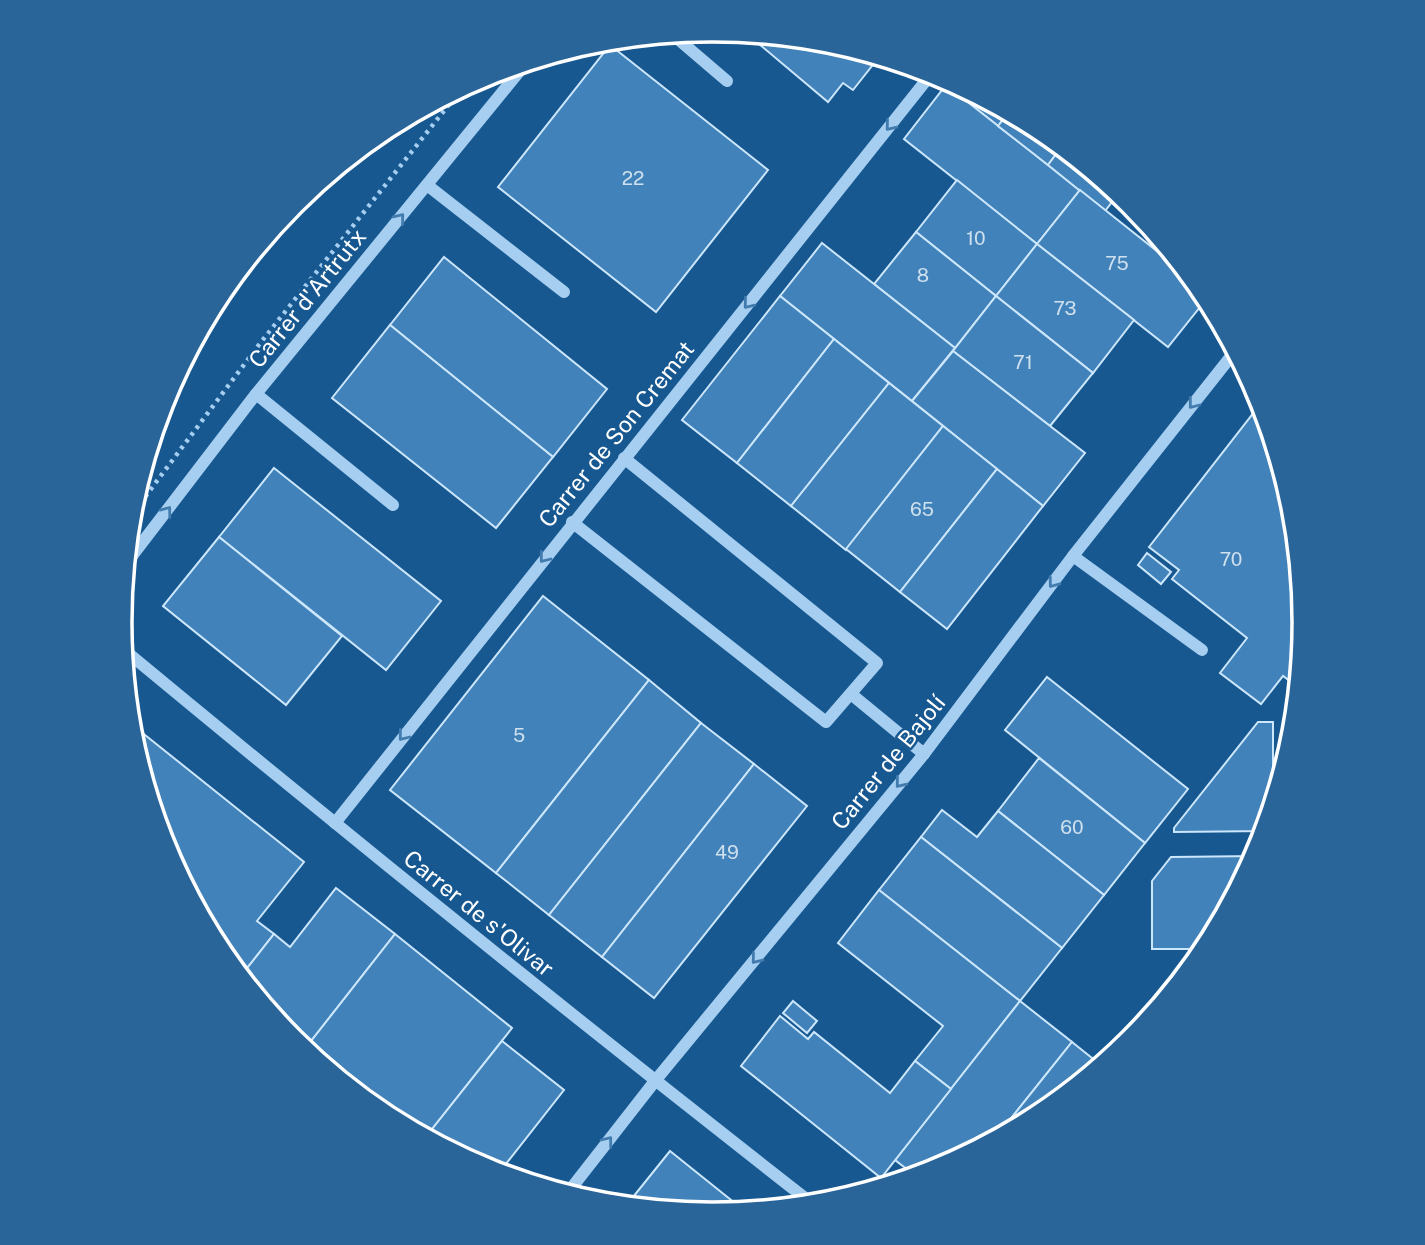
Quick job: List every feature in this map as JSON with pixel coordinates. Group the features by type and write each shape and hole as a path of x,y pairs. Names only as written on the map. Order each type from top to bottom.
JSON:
{"street":[{"path":"682,43 727,81"},
{"name":"Carrer d'Artrutx","path":"137,550 256,394 515,77"},
{"name":"Carrer de Son Cremat","path":"335,823 925,82"},
{"path":"427,185 564,292"},
{"name":"Carrer de Bajolí","path":"573,1186 655,1081 924,754 1073,556 1229,359"},
{"path":"256,394 393,506"},
{"path":"572,522 826,722 877,663 624,458"},
{"path":"1073,556 1202,650"},
{"name":"Carrer de s'Olivar","path":"133,657 655,1081 802,1196"},
{"path":"851,694 924,754"}],"path":[{"path":"146,495 258,346 447,107"}],"building":[{"path":"759,44 826,53 873,65 853,90 843,83 828,102"},
{"path":"617,50 768,170 656,312 498,187 604,52"},
{"path":"942,90 966,100 1080,190 1037,244 904,139"},
{"path":"965,100 1003,120 998,126"},
{"path":"1003,120 1056,155 1048,165 998,126"},
{"path":"1056,155 1112,202 1105,211 1048,165"},
{"path":"957,180 1037,244 996,296 916,232"},
{"path":"1080,190 1161,254 1200,307 1168,347 1037,244"},
{"path":"916,232 996,296 955,348 874,284"},
{"path":"822,243 955,348 912,401 780,296"},
{"path":"1037,244 1134,320 1093,373 996,296"},
{"path":"444,257 607,389 553,457 390,325"},
{"path":"780,296 834,339 737,463 682,420"},
{"path":"996,296 1093,373 1050,426 953,351"},
{"path":"390,325 553,457 496,528 332,398"},
{"path":"834,339 889,383 791,506 737,463"},
{"path":"953,351 1085,453 1043,506 912,401"},
{"path":"889,383 943,426 846,550 791,506"},
{"path":"1254,413 1273,472 1288,547 1293,622 1290,681 1283,676 1261,704 1220,673 1247,638 1172,579 1179,570 1149,547"},
{"path":"943,426 997,469 900,592 846,549"},
{"path":"274,468 441,601 386,670 219,537"},
{"path":"997,469 1043,506 947,629 900,592"},
{"path":"219,537 342,636 286,705 163,606"},
{"path":"1147,553 1171,572 1161,584 1138,565"},
{"path":"543,596 649,680 496,873 390,790"},
{"path":"1047,677 1188,789 1145,843 1005,730"},
{"path":"649,680 701,723 549,915 496,873"},
{"path":"1258,722 1273,722 1273,773 1254,831 1174,832 1174,828"},
{"path":"701,723 754,764 602,957 549,915"},
{"path":"143,733 304,862 257,921 274,934 247,969 210,913 176,845 152,773"},
{"path":"1039,758 1145,843 1104,895 998,811"},
{"path":"754,764 807,806 654,998 602,957"},
{"path":"942,810 977,837 998,811 1104,895 1062,948 921,837"},
{"path":"921,837 1062,948 1020,1001 879,890"},
{"path":"1244,856 1215,913 1192,949 1152,949 1152,881 1171,857"},
{"path":"336,888 395,934 311,1041 276,1005 247,969 274,934 290,947"},
{"path":"879,890 1020,1001 951,1089 915,1061 943,1026 838,943"},
{"path":"395,934 512,1028 431,1130 359,1083 311,1041"},
{"path":"793,1001 817,1021 807,1033 783,1013"},
{"path":"1020,1001 1072,1042 1009,1122 935,1159 907,1169 895,1160"},
{"path":"780,1016 808,1039 814,1032 890,1093 915,1061 951,1089 881,1178 741,1066"},
{"path":"502,1041 564,1090 505,1165 431,1130"},
{"path":"1072,1042 1094,1060 1066,1083 1009,1122"},
{"path":"670,1151 734,1202 675,1202 633,1197"}]}
